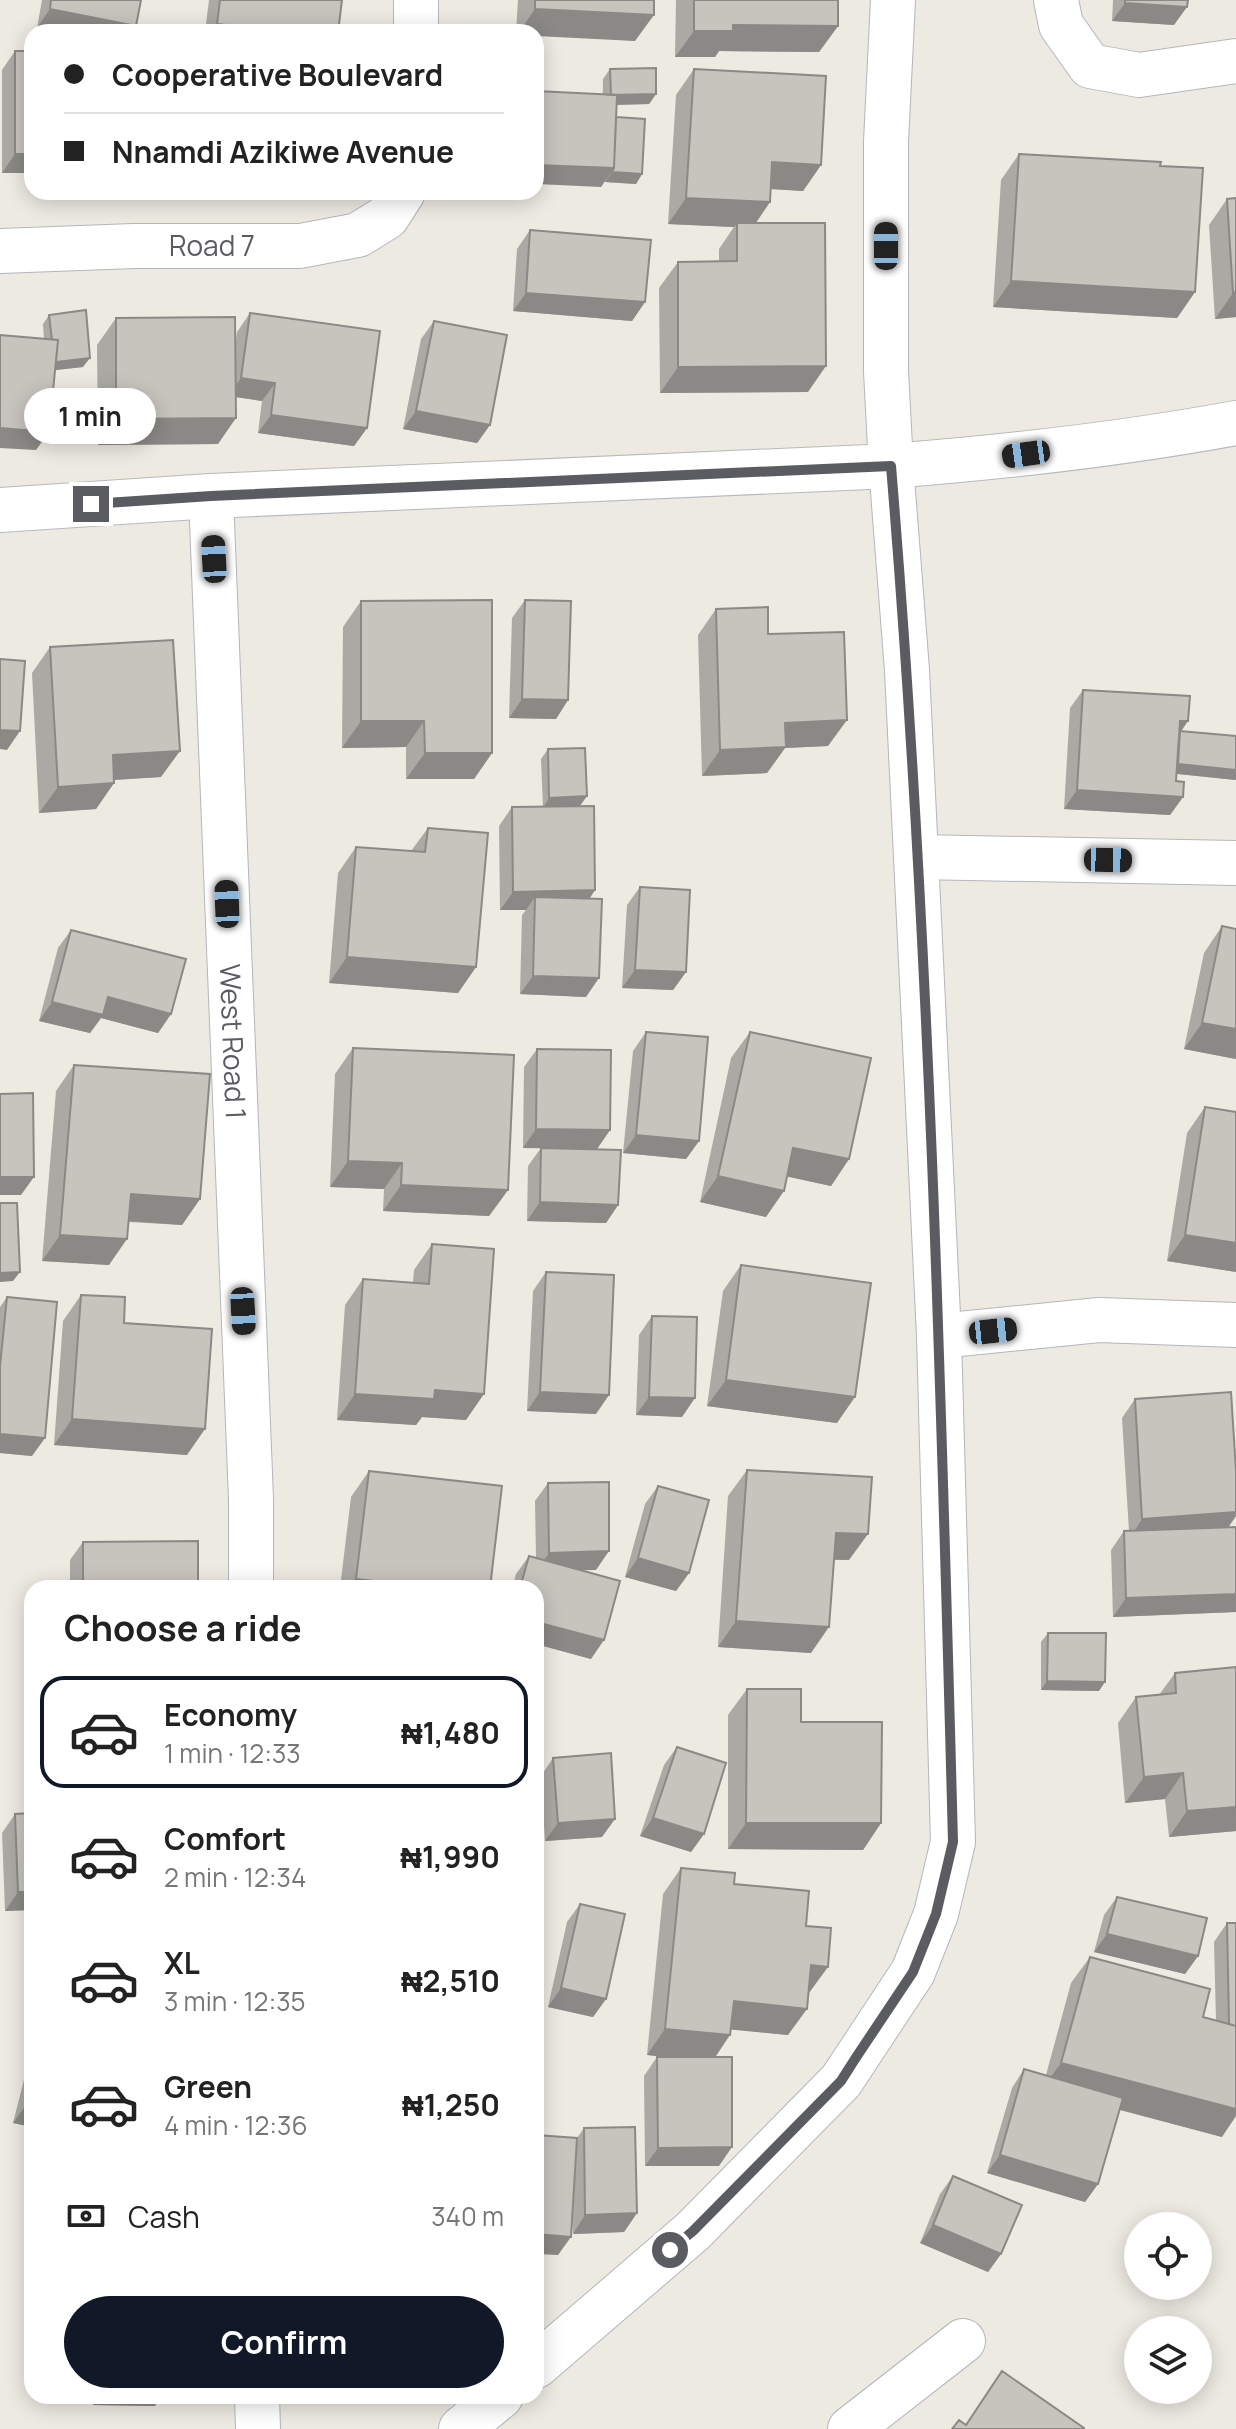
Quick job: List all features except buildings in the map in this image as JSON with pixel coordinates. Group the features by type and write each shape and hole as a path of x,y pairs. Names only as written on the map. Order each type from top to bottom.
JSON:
{"street":[{"path":"416,0 416,24"},
{"path":"544,2359 693,2231 841,2081 913,1972 936,1914 953,1842 939,1336 907,670 886,371 886,157 893,0"},
{"path":"1056,0 1061,25 1090,66 1139,75 1236,61"},
{"name":"Road 7","path":"0,251 134,246 300,246 358,235 387,217 398,200"},
{"path":"0,510 211,496 891,466 994,458 1178,434 1236,423"},
{"name":"West Road 1","path":"211,496 251,1499 251,1580"},
{"path":"917,857 1236,863"},
{"path":"939,1336 1099,1320 1236,1325"},
{"path":"850,2429 963,2341"},
{"path":"257,2404 258,2429"},
{"path":"461,2429 503,2409"}],"route":[{"path":"91,504 891,466 907,670 939,1336 953,1842 936,1914 913,1972 841,2081 693,2231 670,2250"}]}
